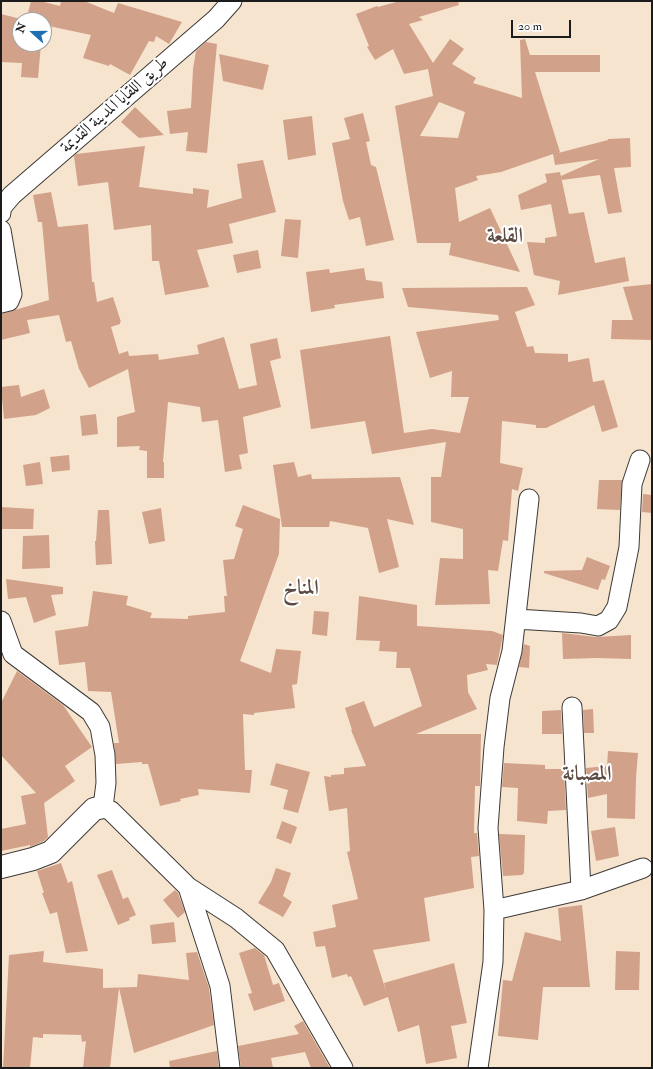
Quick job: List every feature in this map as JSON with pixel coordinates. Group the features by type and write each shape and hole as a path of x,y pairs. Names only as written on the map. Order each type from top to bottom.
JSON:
{"street":[{"name":"طريق اللقايا المدينة القديمة","path":"1,213 2,208 12,195 216,20 232,1"},
{"path":"1,230 12,294 9,301 1,303"},
{"path":"516,619 581,623 598,626 609,620 617,607 629,547 632,484 640,460"},
{"path":"478,1068 493,962 494,910 488,828 500,698 512,650 530,499"},
{"path":"1,621 13,654 92,712 100,727 105,755 106,783 103,807"},
{"path":"572,707 581,890"},
{"path":"1,867 33,859 50,852 94,809 103,807 111,811 188,887 236,918 275,950 343,1068"},
{"path":"494,910 581,890 643,868"},
{"path":"188,887 220,986 230,1068"}],"building":[{"path":"31,1 40,1 60,6 61,1 84,1 114,13 118,3 182,22 169,44 156,36 154,42 149,41 130,75 110,64 109,66 83,58 91,35 52,27 52,12 28,12"},
{"path":"400,1 458,1 459,5 419,17 423,20 409,24 433,63 450,39 464,49 452,64 476,78 473,83 522,98 520,40 525,39 530,55 600,55 600,72 535,72 560,152 558,153 608,139 630,138 631,167 614,168 622,212 608,214 600,175 562,180 561,176 599,159 555,165 553,154 501,172 476,176 478,180 455,188 459,222 490,208 520,272 449,255 451,243 417,243 395,106 433,96 428,69 404,74 393,49 375,60 367,47 369,46 356,14 377,6","holes":["439,102 465,112 458,138 420,136"]},
{"path":"1,14 12,17 12,52 40,52 38,78 21,77 22,63 1,62"},
{"path":"206,42 217,44 207,153 186,151 188,132 170,134 167,111 191,108 193,69 196,51"},
{"path":"219,54 269,65 263,90 223,81"},
{"path":"135,107 164,135 139,138 121,122"},
{"path":"363,113 370,141 366,142 371,165 376,167 394,240 366,246 360,217 349,220 343,201 332,143 350,139 344,118"},
{"path":"312,116 316,155 288,160 283,120"},
{"path":"145,146 139,187 193,194 193,188 209,190 207,208 242,198 237,164 263,160 276,212 229,224 233,243 197,250 209,287 165,295 159,261 152,261 151,225 114,230 108,182 78,186 74,156 76,154"},
{"path":"560,172 569,214 584,212 595,263 625,257 629,281 558,295 560,281 534,275 527,242 545,243 545,238 557,236 551,204 521,210 518,195 547,182 545,174"},
{"path":"51,192 58,227 88,224 92,282 94,282 97,302 113,297 121,322 120,324 111,327 119,354 128,351 129,356 158,354 159,360 199,354 197,345 224,337 239,389 257,385 250,344 277,338 281,358 270,361 281,407 243,417 248,453 239,455 242,469 225,472 218,420 202,422 200,407 168,402 163,462 164,478 147,478 147,451 139,450 140,446 117,447 117,417 135,412 128,369 89,388 79,369 71,341 66,342 59,315 27,320 30,333 1,340 1,314 49,300 42,222 38,222 33,195"},
{"path":"285,219 301,220 298,258 281,256"},
{"path":"258,250 261,268 237,273 233,255"},
{"path":"364,268 366,280 382,282 384,298 334,305 335,308 311,312 306,272 329,269 330,273"},
{"path":"652,284 652,340 611,339 612,320 633,320 623,287"},
{"path":"527,287 535,305 515,312 527,347 533,346 535,353 568,354 568,362 589,358 593,382 604,380 618,427 602,432 594,405 546,428 536,428 536,425 502,421 500,463 523,468 518,491 512,489 508,541 503,540 498,571 488,570 490,604 435,605 440,558 463,559 463,529 431,522 431,477 441,477 446,442 372,454 365,421 311,429 300,350 390,336 404,433 432,429 460,433 469,397 451,397 452,371 430,378 416,332 499,320 498,315 408,307 402,288"},
{"path":"19,385 21,397 44,389 50,408 36,415 4,419 1,387"},
{"path":"96,414 98,434 82,436 80,416"},
{"path":"69,455 70,470 52,472 50,457"},
{"path":"40,462 43,484 26,486 23,465"},
{"path":"294,462 298,477 311,474 312,479 400,477 414,525 387,519 399,567 379,573 368,528 330,521 329,527 282,527 273,465"},
{"path":"599,480 622,480 620,510 597,509"},
{"path":"643,494 652,495 652,513 642,512"},
{"path":"243,505 280,519 279,554 240,661 271,673 276,649 301,651 297,684 292,685 295,708 254,713 254,715 243,714 245,770 252,770 250,793 198,789 199,795 180,799 181,801 160,806 148,764 142,764 142,762 116,764 114,743 119,743 111,692 88,691 85,662 59,665 55,631 88,626 93,591 128,596 126,605 152,613 150,618 188,619 188,616 225,612 224,596 227,596 223,560 234,559 243,529 235,526"},
{"path":"1,507 34,509 33,529 1,529"},
{"path":"161,508 165,541 149,544 142,512"},
{"path":"98,510 109,510 112,564 96,565 95,541"},
{"path":"49,535 50,568 22,569 23,536"},
{"path":"587,557 610,566 605,580 602,579 598,590 544,573 544,571 582,570"},
{"path":"6,579 63,587 63,594 51,595 56,615 34,623 26,597 8,599"},
{"path":"359,596 417,605 417,626 492,631 503,635 497,665 486,664 488,670 467,675 468,692 477,709 416,734 481,734 480,786 475,786 474,833 477,833 479,856 471,857 474,888 424,898 430,941 373,950 386,991 384,983 454,963 467,1023 451,1026 457,1058 426,1064 419,1025 398,1032 388,997 364,1006 351,976 348,977 347,974 332,978 325,946 316,947 313,932 336,927 332,905 358,899 347,852 350,851 347,808 329,811 324,776 331,777 331,775 344,774 344,768 366,766 351,730 345,708 364,701 374,727 422,706 410,668 396,668 397,652 379,651 380,641 356,640"},
{"path":"314,611 329,612 327,636 312,634"},
{"path":"562,633 596,637 631,635 631,659 563,659"},
{"path":"524,644 530,646 529,668 519,667"},
{"path":"17,671 63,705 92,747 65,766 75,781 44,803 48,837 44,841 30,847 30,845 1,851 1,829 26,824 21,796 36,793 1,755 1,703"},
{"path":"593,709 594,733 584,733 583,710"},
{"path":"561,710 562,734 542,734 542,711"},
{"path":"608,751 638,753 635,819 607,818 607,794 588,798 586,768 607,766"},
{"path":"276,763 310,772 298,813 283,809 288,790 270,785"},
{"path":"504,763 545,765 545,769 564,769 566,810 548,811 547,824 517,821 518,788 502,787"},
{"path":"282,821 297,827 291,844 276,838"},
{"path":"615,827 619,856 596,861 591,831"},
{"path":"499,834 525,835 524,873 522,875 503,876"},
{"path":"61,863 68,883 72,881 88,951 66,953 57,912 50,914 42,893 44,893 37,871"},
{"path":"276,868 291,873 283,896 292,902 283,917 258,903 271,882"},
{"path":"112,870 123,899 128,897 136,915 129,918 130,920 118,925 97,875"},
{"path":"175,890 178,893 185,912 178,918 163,900"},
{"path":"582,905 590,987 543,987 538,1040 498,1036 503,980 512,981 525,932 561,941 558,908"},
{"path":"174,922 176,942 152,944 150,925"},
{"path":"255,948 264,955 273,985 279,983 285,1001 254,1011 248,994 252,993 239,953"},
{"path":"44,951 43,962 103,969 103,988 137,987 138,974 189,980 186,953 197,952 209,988 214,1025 134,1053 119,988 110,1068 83,1068 86,1041 82,1042 81,1035 43,1034 43,1038 33,1037 30,1068 3,1068 9,955"},
{"path":"616,951 640,952 639,990 615,990"},
{"path":"303,1021 330,1068 311,1068 305,1052 271,1058 273,1068 241,1068 238,1046 299,1034 294,1026"},
{"path":"217,1051 219,1068 170,1068 169,1061"}],"district":[{"name":"القلعة","path":"505,237"},
{"name":"المناخ","path":"301,589"},
{"name":"المصبانة","path":"587,775"}]}
